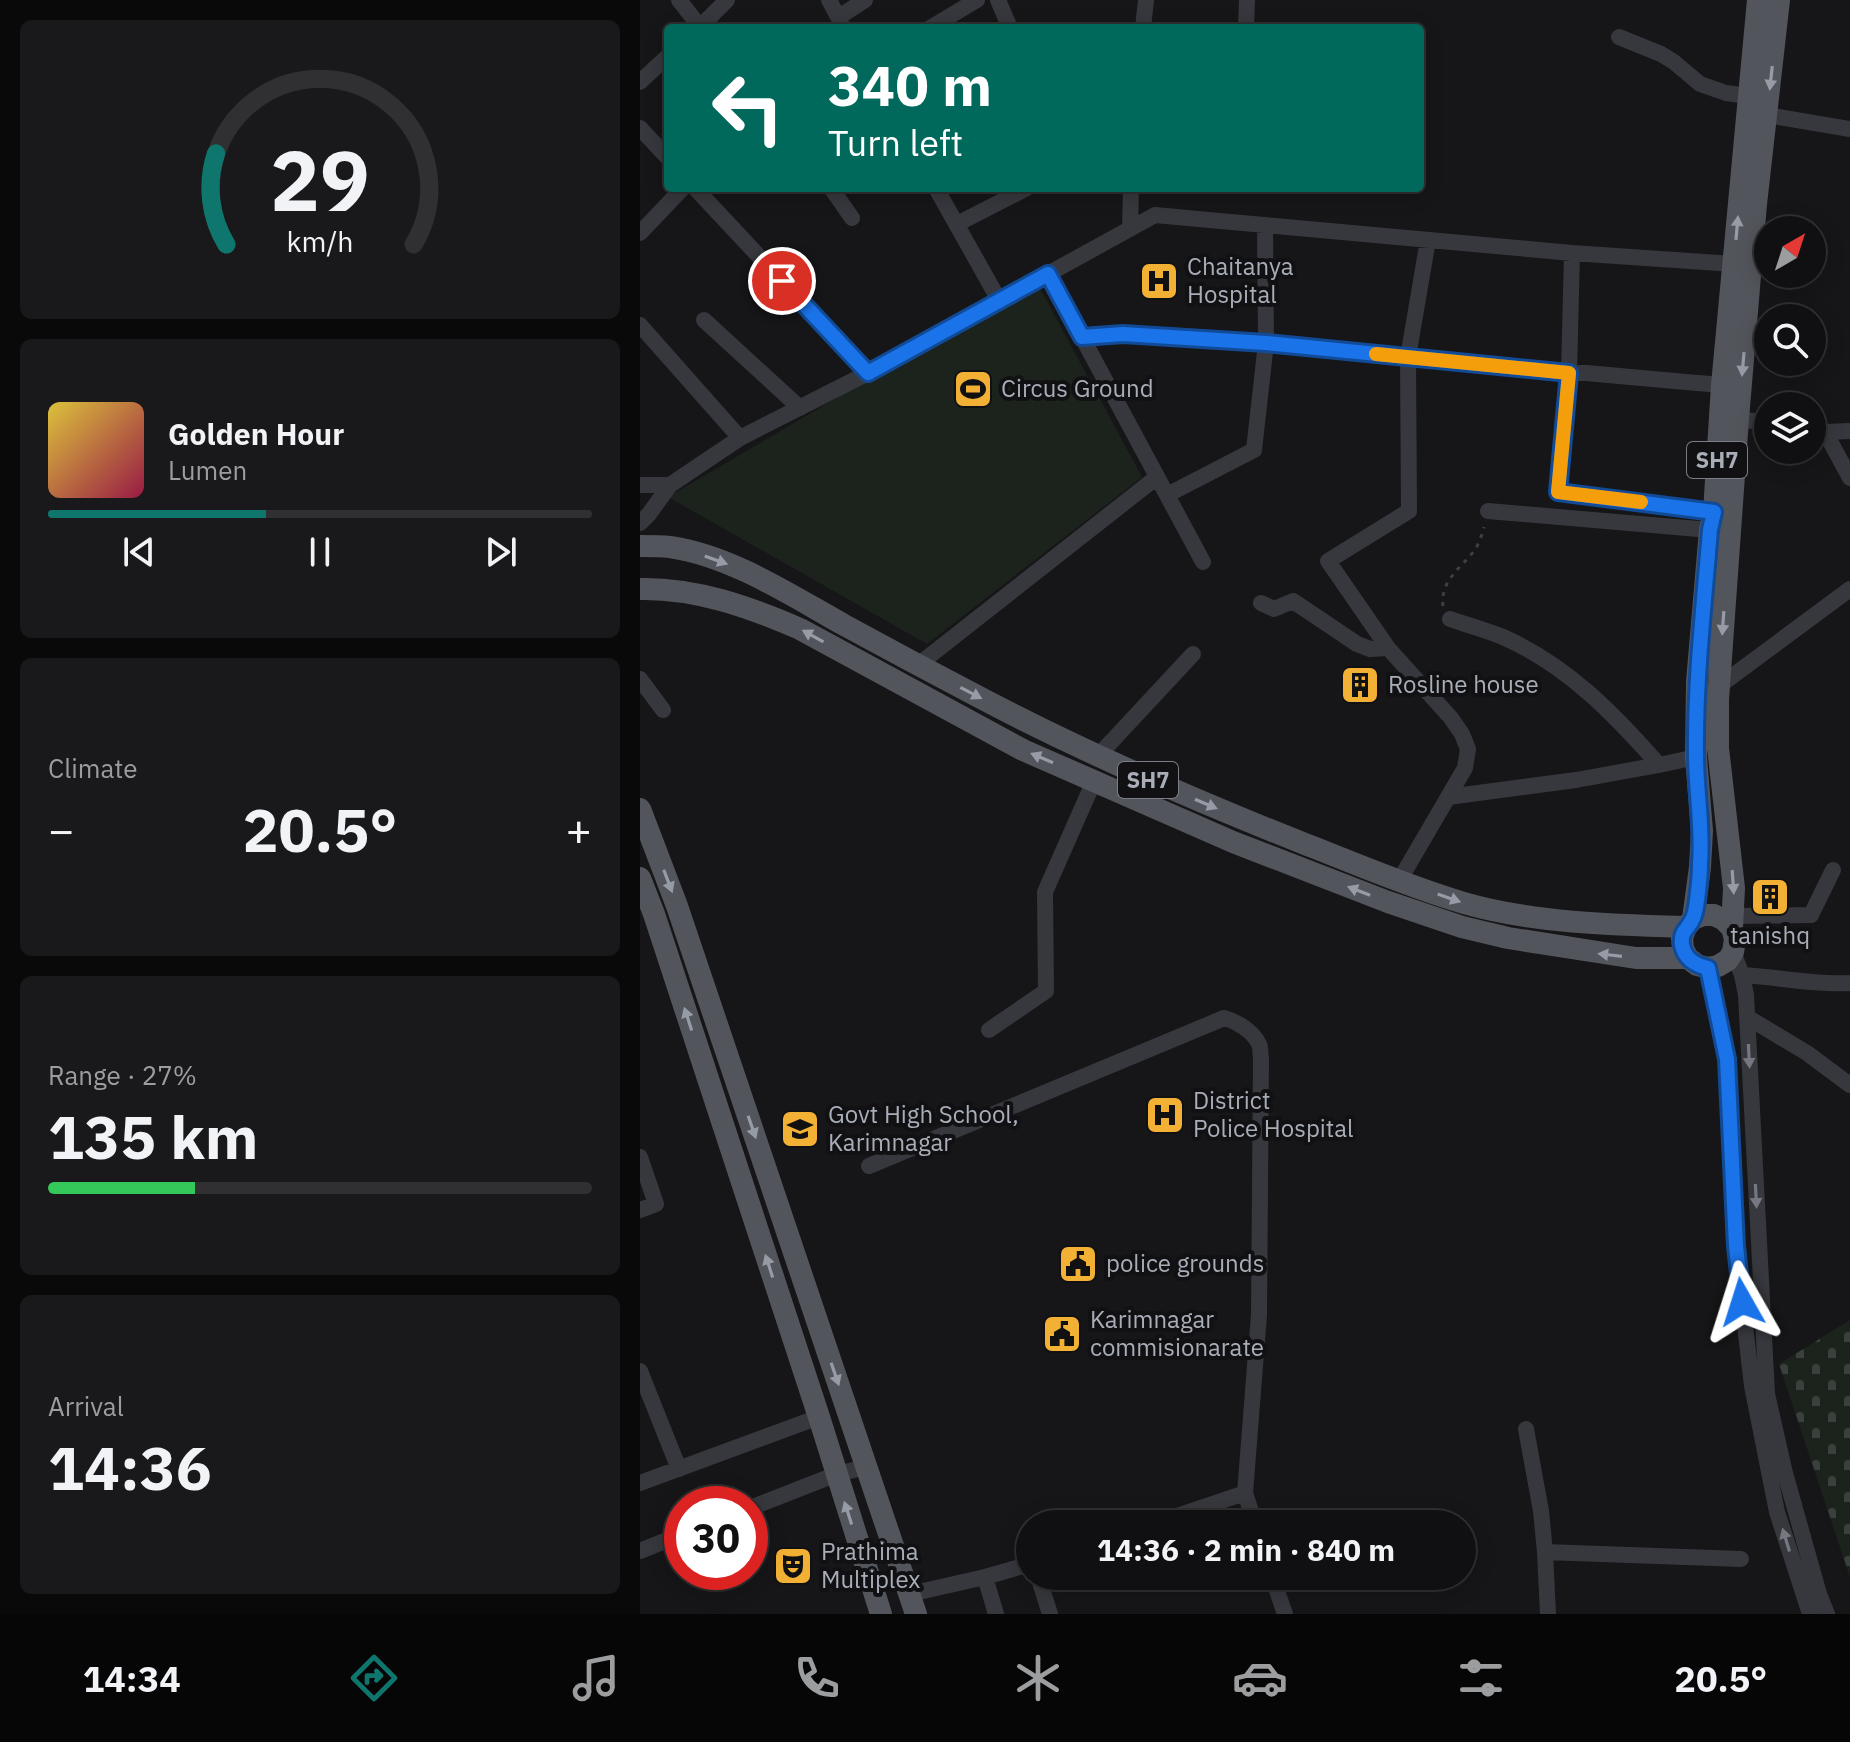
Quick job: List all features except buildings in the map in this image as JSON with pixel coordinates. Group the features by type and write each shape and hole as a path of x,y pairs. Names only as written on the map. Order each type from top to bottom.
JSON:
{"main road":[{"name":"SH7","path":"1698,963 1683,949 1682,938 1689,923 1700,867 1702,831 1696,757 1697,682 1758,0"},
{"name":"SH7","path":"1733,952 1734,888 1718,748 1719,686 1756,204 1779,0"},
{"name":"SH7","path":"640,546 670,547 714,558 775,586 1019,719 1128,771 1399,881 1464,903 1510,913 1583,922 1689,923 1703,915 1714,915 1732,922"},
{"name":"SH7","path":"640,589 716,597 778,619 1023,750 1247,848 1388,902 1462,927 1508,938 1636,958 1698,963"},
{"path":"640,809 677,906 913,1604"},
{"path":"642,887 819,1417 881,1614"},
{"path":"1698,963 1718,966 1728,960 1733,952"}],"street":[{"path":"679,0 697,24"},
{"path":"704,24 727,0"},
{"path":"829,0 842,23 865,0"},
{"path":"937,24 977,0"},
{"path":"998,0 1008,24"},
{"path":"1143,24 1146,0"},
{"path":"1246,24 1247,0"},
{"path":"1619,37 1661,54 1700,84 1726,93 1748,96"},
{"path":"640,82 664,60"},
{"path":"1767,115 1850,129"},
{"path":"640,128 664,154"},
{"path":"640,233 679,192"},
{"path":"699,192 868,373"},
{"path":"834,192 852,218"},
{"path":"938,192 1000,302"},
{"path":"957,224 1019,192"},
{"path":"1130,229 1131,192"},
{"path":"640,523 670,485 740,438 868,373 1155,215 1572,253 1734,264"},
{"path":"1167,495 1254,450 1266,343 1265,225"},
{"path":"1399,881 1465,768 1468,749 1451,718 1388,648 1328,561 1409,511 1408,357 1428,240"},
{"path":"1572,253 1569,373 1558,492 1712,521"},
{"path":"1048,274 1203,562"},
{"path":"704,320 800,408"},
{"path":"640,325 740,438"},
{"path":"1082,337 1123,334 1266,343 1722,385"},
{"path":"1738,419 1754,421"},
{"path":"1826,431 1850,431"},
{"path":"1826,443 1850,478"},
{"path":"918,665 1157,477"},
{"path":"640,485 670,485"},
{"path":"1488,511 1712,521"},
{"path":"1719,686 1850,589"},
{"path":"1261,603 1274,609 1293,601 1357,644 1370,649 1388,648"},
{"path":"1450,619 1502,637 1538,655 1592,693 1659,765"},
{"path":"1098,756 1193,654"},
{"path":"640,679 663,710"},
{"path":"1448,797 1576,780 1696,757"},
{"path":"989,1030 1046,991 1045,892 1094,781"},
{"path":"1732,922 1811,915 1833,870"},
{"path":"1733,952 1746,995 1767,1394 1785,1473 1827,1614"},
{"path":"1698,963 1727,1059 1736,1246 1752,1386 1777,1512 1810,1614"},
{"path":"1742,975 1825,985 1850,983"},
{"path":"1747,1017 1807,1053 1850,1085"},
{"path":"869,1166 1224,1018 1244,1028 1259,1043 1261,1058 1259,1315 1245,1493 1250,1510"},
{"path":"640,1157 656,1204 640,1210"},
{"path":"640,1371 679,1469"},
{"path":"640,1483 819,1417"},
{"path":"1526,1429 1541,1511 1548,1614"},
{"path":"768,1501 837,1474 866,1467"},
{"path":"1195,1510 1245,1493"},
{"path":"640,1551 664,1541"},
{"path":"1545,1552 1741,1559"},
{"path":"913,1604 1016,1568"},
{"path":"985,1577 996,1614"},
{"path":"1042,1590 1050,1614"},
{"path":"1277,1590 1285,1614"}],"path":[{"path":"1450,619 1442,603 1443,588 1475,549 1488,511"}],"green space":[{"name":"Circus Ground","path":"1036,281 1142,477 927,644 668,497"},
{"path":"1850,1320 1850,1577 1779,1364"}],"slow traffic":[{"path":"1376,354 1569,373 1558,492 1641,502"}],"place":[{"name":"Chaitanya Hospital","path":"1159,281"},
{"name":"Circus Ground","path":"973,389"},
{"name":"Rosline house","path":"1360,685"},
{"name":"tanishq","path":"1770,897"},
{"name":"District Police Hospital","path":"1165,1115"},
{"name":"Govt High School, Karimnagar","path":"800,1129"},
{"name":"police grounds","path":"1078,1264"},
{"name":"Karimnagar commisionarate","path":"1062,1334"},
{"name":"Prathima Multiplex","path":"793,1566"}],"route":[{"path":"782,281 868,373 1048,274 1082,337 1154,335 1266,343 1569,373 1558,492 1714,512 1697,682 1696,757 1702,831 1700,867 1693,919 1682,938 1688,958 1708,968 1727,1059 1736,1246 1742,1302"}]}
